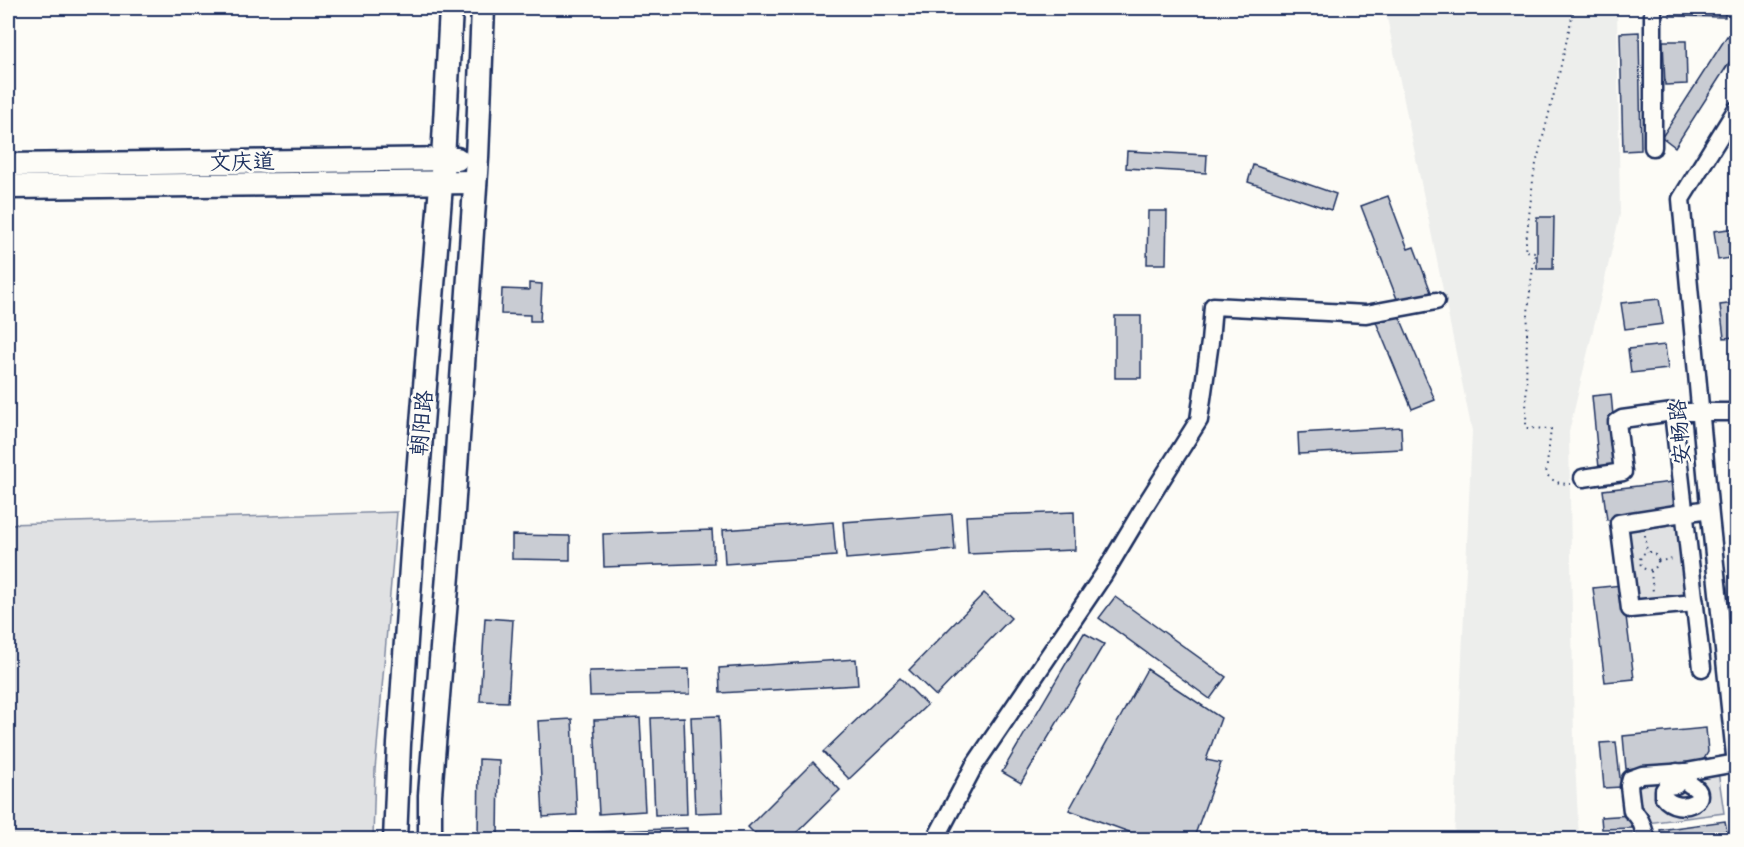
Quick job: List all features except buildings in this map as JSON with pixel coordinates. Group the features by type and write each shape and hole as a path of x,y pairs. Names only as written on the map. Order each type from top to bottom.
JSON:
{"main road":[{"name":"朝阳路","path":"395,840 399,744 442,171 451,8"},
{"name":"朝阳路","path":"430,840 431,776 452,527 477,158 483,8"},
{"name":"文庆道","path":"8,187 442,171 477,158"},
{"name":"文庆道","path":"8,165 442,171 475,182"}],"street":[{"path":"1653,8 1653,147"},
{"name":"安畅路","path":"1736,764 1709,509 1681,199 1737,110"},
{"path":"935,840 974,766 1104,574 1200,420 1214,306 1366,314 1436,301"},
{"path":"1583,478 1623,472 1617,422 1622,419 1673,412 1737,412"},
{"path":"1673,412 1702,668"},
{"path":"1709,509 1619,523 1630,609 1654,607 1720,610"},
{"path":"1647,840 1641,822 1632,811 1629,786 1631,779 1642,775 1736,764"}],"path":[{"path":"1574,8 1534,172 1529,206 1525,251 1536,252 1528,319 1526,428 1551,429 1546,474 1560,484 1576,484 1583,478"},
{"path":"1643,520 1647,553"},
{"path":"1647,553 1655,555 1658,560 1656,568 1651,570 1642,567 1640,561 1647,553"},
{"path":"1651,570 1654,607"}],"shaded area":[{"path":"1385,8 1617,8 1620,215 1569,432 1574,742 1579,839 1454,839 1472,431"},
{"path":"397,512 375,770 373,839 8,839 8,524"},
{"path":"1684,519 1692,597 1630,602 1624,528"},
{"path":"1718,771 1724,813 1647,823 1637,809 1635,783"}]}
